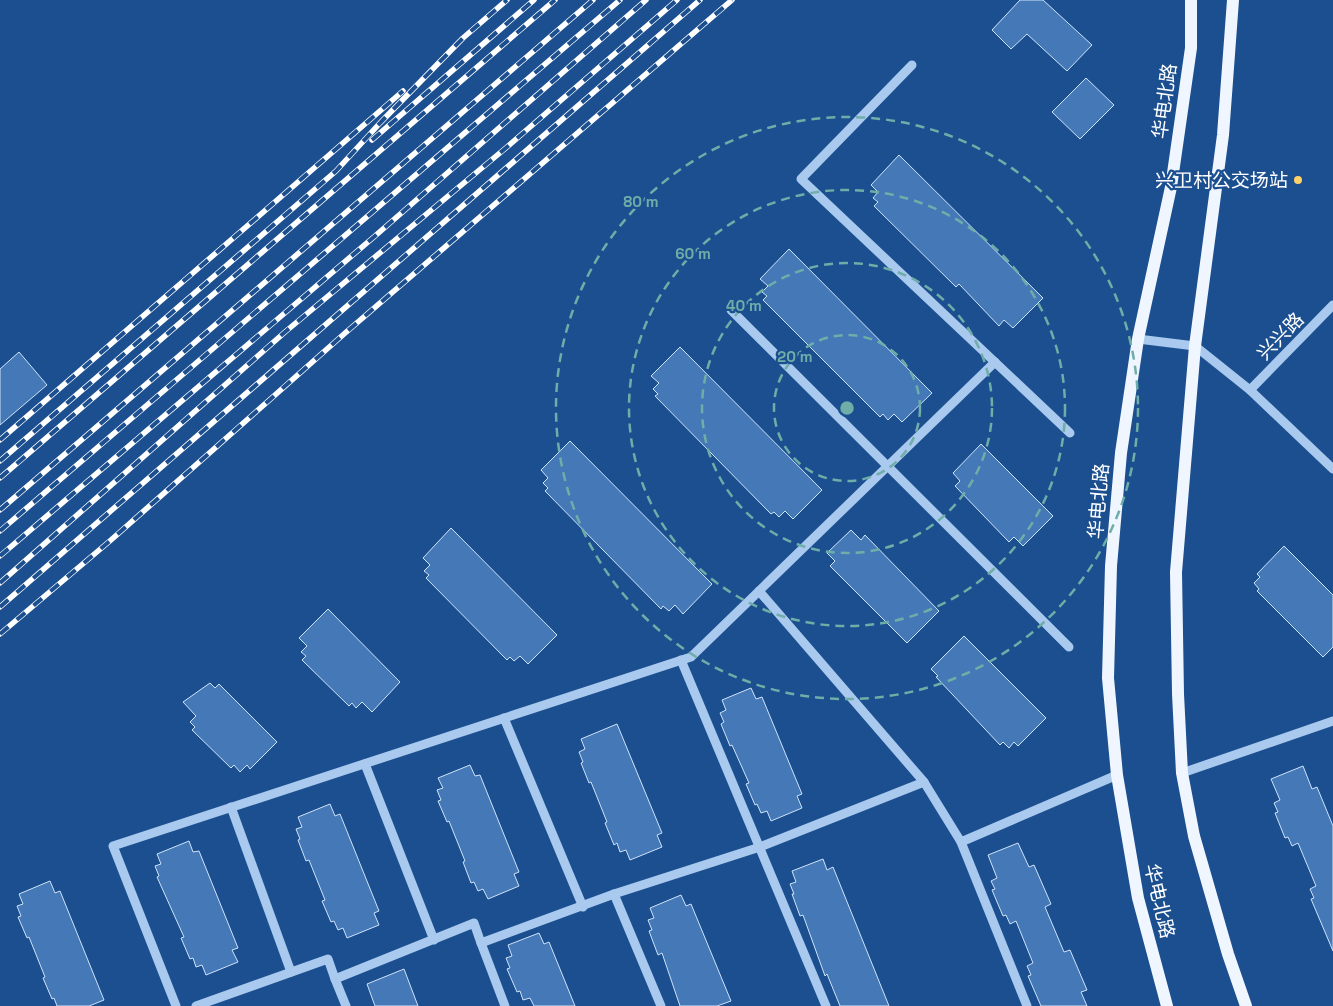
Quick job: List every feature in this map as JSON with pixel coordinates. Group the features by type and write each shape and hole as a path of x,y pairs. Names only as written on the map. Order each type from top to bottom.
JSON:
{"main road":[{"name":"华电北路","path":"1167,1006 1138,898 1117,775 1108,678 1111,566 1121,453 1138,339 1171,187 1191,48 1191,0"},
{"path":"1233,0 1224,135 1195,346 1176,572 1178,694 1182,773 1194,836 1228,954 1246,1006"}],"street":[{"path":"912,65 801,179 1070,433"},
{"name":"兴兴路","path":"1250,390 1333,305"},
{"path":"731,310 1069,647"},
{"path":"1138,339 1195,346 1250,390 1333,469"},
{"path":"176,1006 113,846 691,657 995,362"},
{"path":"759,591 924,782 961,842 1027,1006"},
{"path":"681,660 826,1006"},
{"path":"504,718 583,907"},
{"path":"1182,773 1333,721"},
{"path":"365,764 434,940"},
{"path":"961,842 1117,775"},
{"path":"481,943 614,894 760,847 924,782"},
{"path":"230,807 291,972"},
{"path":"614,894 661,1006"},
{"path":"335,979 474,923 505,1006"},
{"path":"196,1006 328,959 346,1006"}],"building":[{"path":"1020,0 1043,0 1092,45 1067,71 1027,34 1011,49 992,30"},
{"path":"1086,78 1114,105 1080,139 1052,112"},
{"path":"899,155 1043,298 1013,328 1004,320 999,326 959,284 956,287 874,206 878,202 873,198 878,192 871,185"},
{"path":"789,249 932,393 902,422 894,414 888,420 883,414 880,417 763,300 767,296 762,292 768,286 760,279"},
{"path":"680,347 822,490 793,519 785,511 779,517 774,512 771,514 655,396 658,394 653,389 659,383 651,376"},
{"path":"19,352 47,385 0,425 0,369"},
{"path":"570,441 712,584 683,614 675,605 669,611 663,606 661,609 545,491 548,488 543,483 548,478 541,470"},
{"path":"981,444 1053,516 1023,546 1014,537 1009,542 955,486 960,481 953,473"},
{"path":"451,528 557,635 528,664 520,656 514,661 510,657 507,660 426,578 429,575 424,571 430,565 423,558"},
{"path":"851,530 861,540 865,535 939,611 907,643 830,566 835,561 827,553"},
{"path":"1284,546 1333,595 1333,647 1323,657 1257,591 1259,589 1254,583 1260,577 1257,574"},
{"path":"328,609 400,682 372,712 362,702 356,708 352,703 349,706 302,660 306,656 301,652 307,646 299,638"},
{"path":"964,636 1046,718 1018,746 1014,742 1009,748 1003,742 1000,745 936,677 938,676 931,669"},
{"path":"210,683 215,688 219,684 277,742 250,769 247,765 240,772 234,765 231,768 192,730 195,727 190,722 196,716 183,702"},
{"path":"751,688 756,699 762,697 802,794 797,796 802,808 771,821 767,811 761,813 757,804 755,805 746,784 749,783 721,724 724,722 720,713 726,710 722,700"},
{"path":"617,724 662,833 657,835 662,847 630,860 626,850 620,852 617,843 614,845 591,782 589,783 581,763 583,762 579,752 585,749 581,739"},
{"path":"470,765 475,776 480,775 519,872 514,874 519,886 488,899 483,889 478,891 474,882 471,883 463,862 465,861 449,821 447,822 438,801 441,800 437,790 443,788 438,778"},
{"path":"1303,766 1312,789 1317,787 1333,826 1333,951 1311,899 1314,898 1310,889 1316,886 1298,843 1292,846 1288,837 1285,838 1275,813 1278,812 1274,803 1280,800 1271,779"},
{"path":"330,804 335,816 340,814 379,911 374,913 379,925 347,938 343,928 338,930 334,921 331,922 322,901 325,900 309,860 306,861 296,829 302,827 298,817"},
{"path":"189,841 193,852 199,851 238,948 232,950 238,962 206,975 202,965 196,967 193,958 190,959 181,938 184,937 157,877 159,876 155,866 161,864 157,854"},
{"path":"1018,843 1029,867 1034,865 1051,904 1045,907 1064,952 1070,950 1087,990 1081,992 1087,1006 1041,1006 1028,976 1031,975 1027,966 1033,963 1016,921 1010,924 1006,915 1003,916 992,890 995,889 991,881 997,878 988,855"},
{"path":"823,859 827,870 833,867 889,1006 840,1006 827,974 825,976 803,915 800,916 790,884 796,882 792,871"},
{"path":"50,881 55,893 60,891 104,1000 89,1006 57,1006 43,978 45,977 29,937 27,938 18,917 21,916 17,906 23,904 19,894"},
{"path":"681,895 686,906 691,904 731,1001 717,1006 680,1006 662,953 658,955 649,931 652,930 648,920 654,918 650,908"},
{"path":"539,933 544,944 549,942 575,1006 534,1006 530,998 523,1000 520,991 517,992 507,969 510,968 506,958 512,956 508,945"},
{"path":"404,969 418,1006 375,1006 367,984"}],"railway":[{"path":"0,461 336,171 463,38 507,0"},
{"path":"372,140 534,0"},
{"path":"0,478 555,0"},
{"path":"0,510 593,0"},
{"path":"0,531 620,0"},
{"path":"0,556 375,236 646,0"},
{"path":"0,583 285,332 507,147 677,0"},
{"path":"0,607 700,0"},
{"path":"0,634 111,540 344,334 732,0"},
{"path":"0,440 403,91"}],"place":[{"name":"兴卫村公交场站","path":"1298,180"}]}
